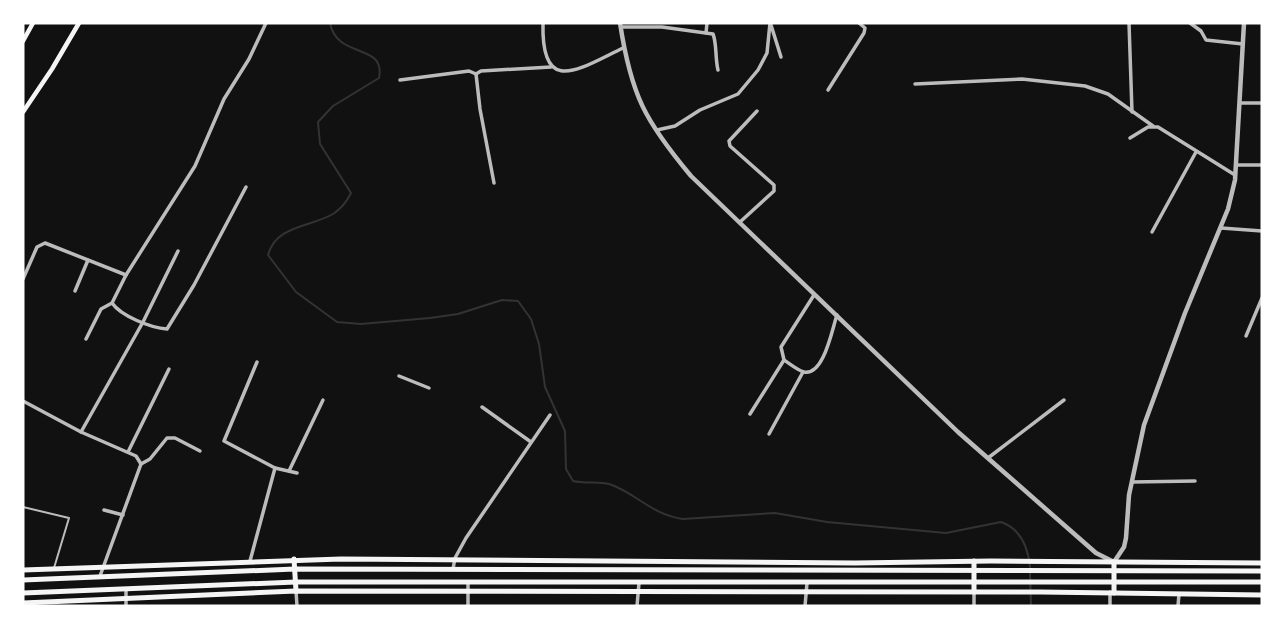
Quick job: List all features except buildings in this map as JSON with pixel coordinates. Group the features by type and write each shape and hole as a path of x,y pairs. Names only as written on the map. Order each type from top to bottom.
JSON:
{"main road":[{"path":"23,41 33,23"},
{"path":"23,113 79,23"},
{"path":"23,570 294,559 455,558 855,563 1262,563"},
{"path":"294,559 296,591"},
{"path":"697,570 698,561"},
{"path":"974,561 974,592"},
{"path":"1112,592 1114,562"},
{"path":"23,580 295,569 1262,571"},
{"path":"23,593 296,582 1262,582"},
{"path":"23,603 296,591 1112,592 1262,595"}],"street":[{"path":"86,340 102,309 112,303 126,275 195,166 224,99 249,60 265,23"},
{"path":"542,23 543,46 551,67"},
{"path":"706,33 707,23"},
{"path":"770,23 781,57"},
{"path":"655,131 674,126 700,110 738,94 758,70 766,53 770,23"},
{"path":"828,90 864,33 865,28 859,23"},
{"path":"1129,23 1132,112"},
{"path":"1190,23 1201,31 1206,40 1243,44"},
{"path":"718,69 713,34 621,25 623,48 634,89 655,131 691,176 958,432 1096,552 1114,562 1124,547 1126,538 1139,443 1157,388 1228,209 1236,165 1244,23"},
{"path":"476,74 481,71 551,67 559,72 567,72 623,48"},
{"path":"400,80 468,71 476,74"},
{"path":"476,74 494,183"},
{"path":"915,83 1022,79 1085,86 1108,94 1153,126 1235,175"},
{"path":"1240,103 1262,103"},
{"path":"739,224 774,191 774,185 730,146 729,141 757,111"},
{"path":"1130,138 1153,126"},
{"path":"1152,232 1196,152"},
{"path":"1236,165 1262,166"},
{"path":"112,303 117,309 165,330 194,285 246,187"},
{"path":"1220,228 1262,231"},
{"path":"23,279 37,247 42,243 126,275"},
{"path":"81,432 144,322 178,251"},
{"path":"75,292 88,260"},
{"path":"814,295 781,347 784,360 803,372 809,372 821,363 837,315"},
{"path":"1246,336 1262,298"},
{"path":"750,414 784,360"},
{"path":"257,362 224,441 275,468 297,473"},
{"path":"128,452 169,369"},
{"path":"769,434 803,372"},
{"path":"399,376 429,388"},
{"path":"289,471 323,400"},
{"path":"988,458 1063,400"},
{"path":"23,401 140,459 141,464 99,577"},
{"path":"482,407 532,443"},
{"path":"453,570 455,558 466,538 550,415"},
{"path":"141,464 150,459 167,438 174,438 200,451"},
{"path":"250,561 275,468"},
{"path":"1132,482 1195,481"},
{"path":"104,510 123,515"},
{"path":"468,582 468,606"},
{"path":"637,606 639,583"},
{"path":"805,606 807,583"},
{"path":"126,590 126,606"},
{"path":"296,591 297,606"},
{"path":"974,592 974,606"},
{"path":"1110,606 1112,592"},
{"path":"1178,606 1179,594"}],"lane":[{"path":"23,507 69,518 54,569"}],"waterway":[{"path":"330,23 334,35 342,42 375,59 379,67 379,78 333,106 318,122 320,144 351,193 344,205 333,214 286,232 272,245 268,255 296,292 337,322 361,324 458,314 502,300 518,301 531,319 539,344 545,387 565,431 566,469 573,481 612,485 653,509 683,519 775,513 827,522 946,533 1001,522 1014,529 1022,540 1030,567"},
{"path":"1030,573 1031,606"}]}
